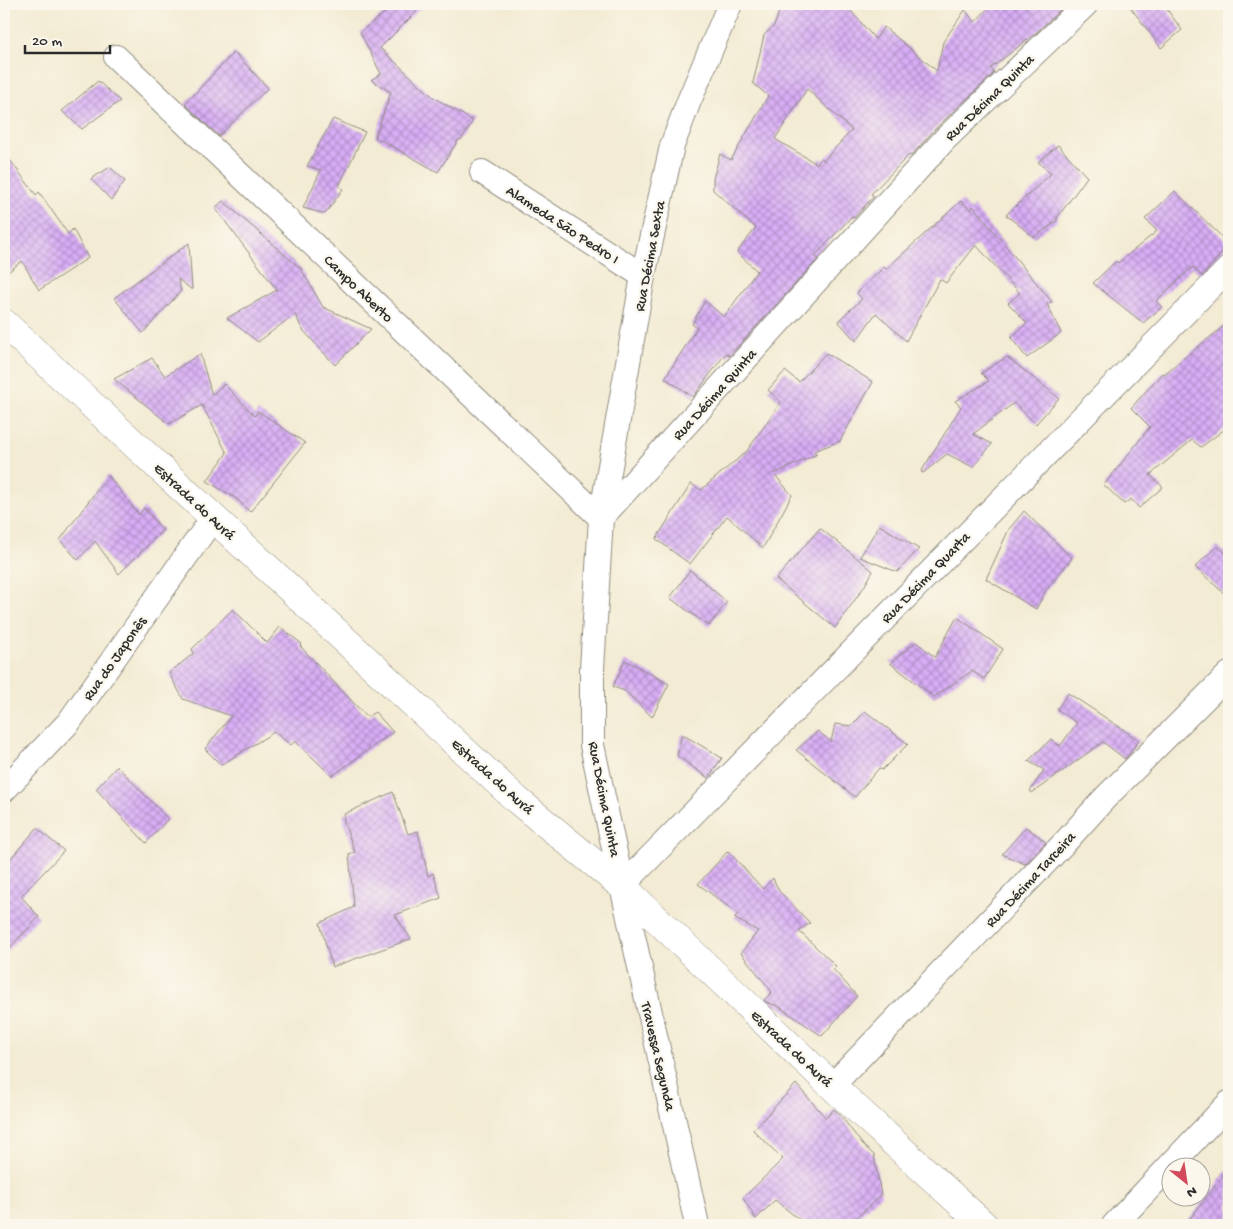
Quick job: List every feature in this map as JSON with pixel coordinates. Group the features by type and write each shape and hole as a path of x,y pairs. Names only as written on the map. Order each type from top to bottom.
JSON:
{"street":[{"name":"Rua Décima Sexta","path":"601,518 643,276 672,146 688,101 730,4"},
{"name":"Rua Décima Quinta","path":"622,886 592,745 592,669 601,518 945,139 1086,4"},
{"name":"Campo Aberto","path":"116,57 601,518"},
{"name":"Alameda São Pedro I","path":"482,172 643,276"},
{"name":"Rua Décima Quarta","path":"622,886 1229,268"},
{"name":"Estrada do Aurá","path":"4,323 518,800 622,886 832,1086 984,1225"},
{"name":"Rua do Japonês","path":"4,790 69,722 213,518"},
{"name":"Rua Décima Tarceira","path":"832,1086 1104,799 1229,674"},
{"name":"Travessa Segunda","path":"622,886 697,1225"},
{"path":"1114,1225 1229,1103"}],"building":[{"path":"396,4 424,4 380,48 433,97 473,121 438,172 375,137 391,92 371,80 381,74 360,32"},
{"path":"782,4 845,4 875,39 884,27 937,71 943,42 965,10 975,22 992,4 1066,4 1036,33 991,68 994,73 871,194 874,196 854,218 852,216 815,256 818,259 729,356 726,353 693,397 665,378 697,328 692,324 705,301 724,317 757,271 737,252 756,228 713,190 713,179 720,154 731,160 768,96 753,83 764,35 774,26","holes":["807,89 852,130 824,160 821,158 817,164 775,139"]},
{"path":"1128,4 1163,4 1182,30 1161,48"},
{"path":"234,52 268,88 219,136 185,104"},
{"path":"98,81 120,101 82,129 62,111"},
{"path":"333,119 365,132 339,186 343,189 325,214 303,208 321,170 307,166"},
{"path":"1058,145 1087,177 1057,218 1057,221 1034,237 1006,215 1051,174 1038,162"},
{"path":"4,152 36,195 39,192 68,234 73,229 88,258 39,290 22,261 4,275"},
{"path":"110,167 125,181 111,200 91,179"},
{"path":"1175,191 1229,244 1202,276 1193,267 1156,301 1162,307 1143,323 1093,283 1116,261 1118,263 1157,231 1145,219"},
{"path":"223,201 301,269 323,307 371,329 335,365 302,329 295,314 258,342 227,318 277,290 215,208"},
{"path":"961,201 971,210 973,206 1052,302 1047,304 1061,333 1027,358 1011,338 1027,323 1008,303 1020,293 976,245 946,283 940,279 906,341 876,313 856,341 838,321 862,299 857,293 884,267 886,269"},
{"path":"189,243 192,290 178,279 181,291 143,333 114,298"},
{"path":"1229,322 1229,426 1201,447 1192,440 1150,475 1163,487 1139,508 1131,499 1124,504 1104,485 1150,427 1131,408 1162,373 1164,374"},
{"path":"826,353 873,382 840,441 814,451 817,454 774,474 792,495 763,548 727,516 690,564 656,539 691,484 701,490 747,451 781,402 768,390 785,371 799,382"},
{"path":"200,354 212,395 224,384 255,416 258,411 305,443 250,512 237,499 207,481 227,453 202,405 169,424 114,379 152,358 165,376"},
{"path":"1007,357 1059,398 1036,424 1014,403 973,434 992,444 973,467 947,454 923,473 921,472 961,407 955,401 989,381 981,373"},
{"path":"108,475 139,515 144,508 163,530 119,574 95,541 78,560 60,540"},
{"path":"1024,511 1072,558 1045,592 1036,609 986,579 1009,529"},
{"path":"879,525 919,549 897,572 860,557"},
{"path":"820,528 873,571 835,628 776,579"},
{"path":"1217,546 1229,556 1229,598 1195,567"},
{"path":"690,570 727,602 709,626 670,598"},
{"path":"233,609 267,643 280,627 302,644 300,646 367,717 375,712 393,732 332,776 295,741 291,745 274,732 221,765 205,749 231,716 183,699 169,673 194,653 192,649"},
{"path":"957,617 1003,649 984,679 972,671 934,697 890,663 916,642 935,657"},
{"path":"625,660 669,684 652,717 625,691 613,687"},
{"path":"1068,693 1139,740 1125,759 1103,742 1032,793 1030,791 1044,770 1028,761 1051,739 1060,746 1077,723 1057,709"},
{"path":"865,711 908,744 882,770 879,768 855,797 796,750 818,731 831,742 835,724 852,726"},
{"path":"682,734 722,758 708,778 677,756"},
{"path":"117,766 168,819 146,843 96,789"},
{"path":"393,792 408,834 418,831 428,876 433,873 441,898 395,915 411,939 332,967 320,923 354,907 349,854 355,852 344,823 344,814"},
{"path":"1026,827 1046,842 1025,864 1002,854"},
{"path":"37,828 64,851 21,896 39,917 4,954 4,866"},
{"path":"728,851 763,889 773,878 779,891 810,923 799,931 836,966 833,969 857,996 822,1036 778,1006 764,1000 772,992 741,953 758,931 734,918 738,914 698,884"},
{"path":"796,1084 826,1118 834,1109 862,1144 874,1155 881,1195 849,1225 806,1225 775,1200 756,1219 743,1198 783,1159 753,1130"},
{"path":"1229,1168 1229,1225 1185,1225 1200,1206 1210,1206 1210,1193"}]}
